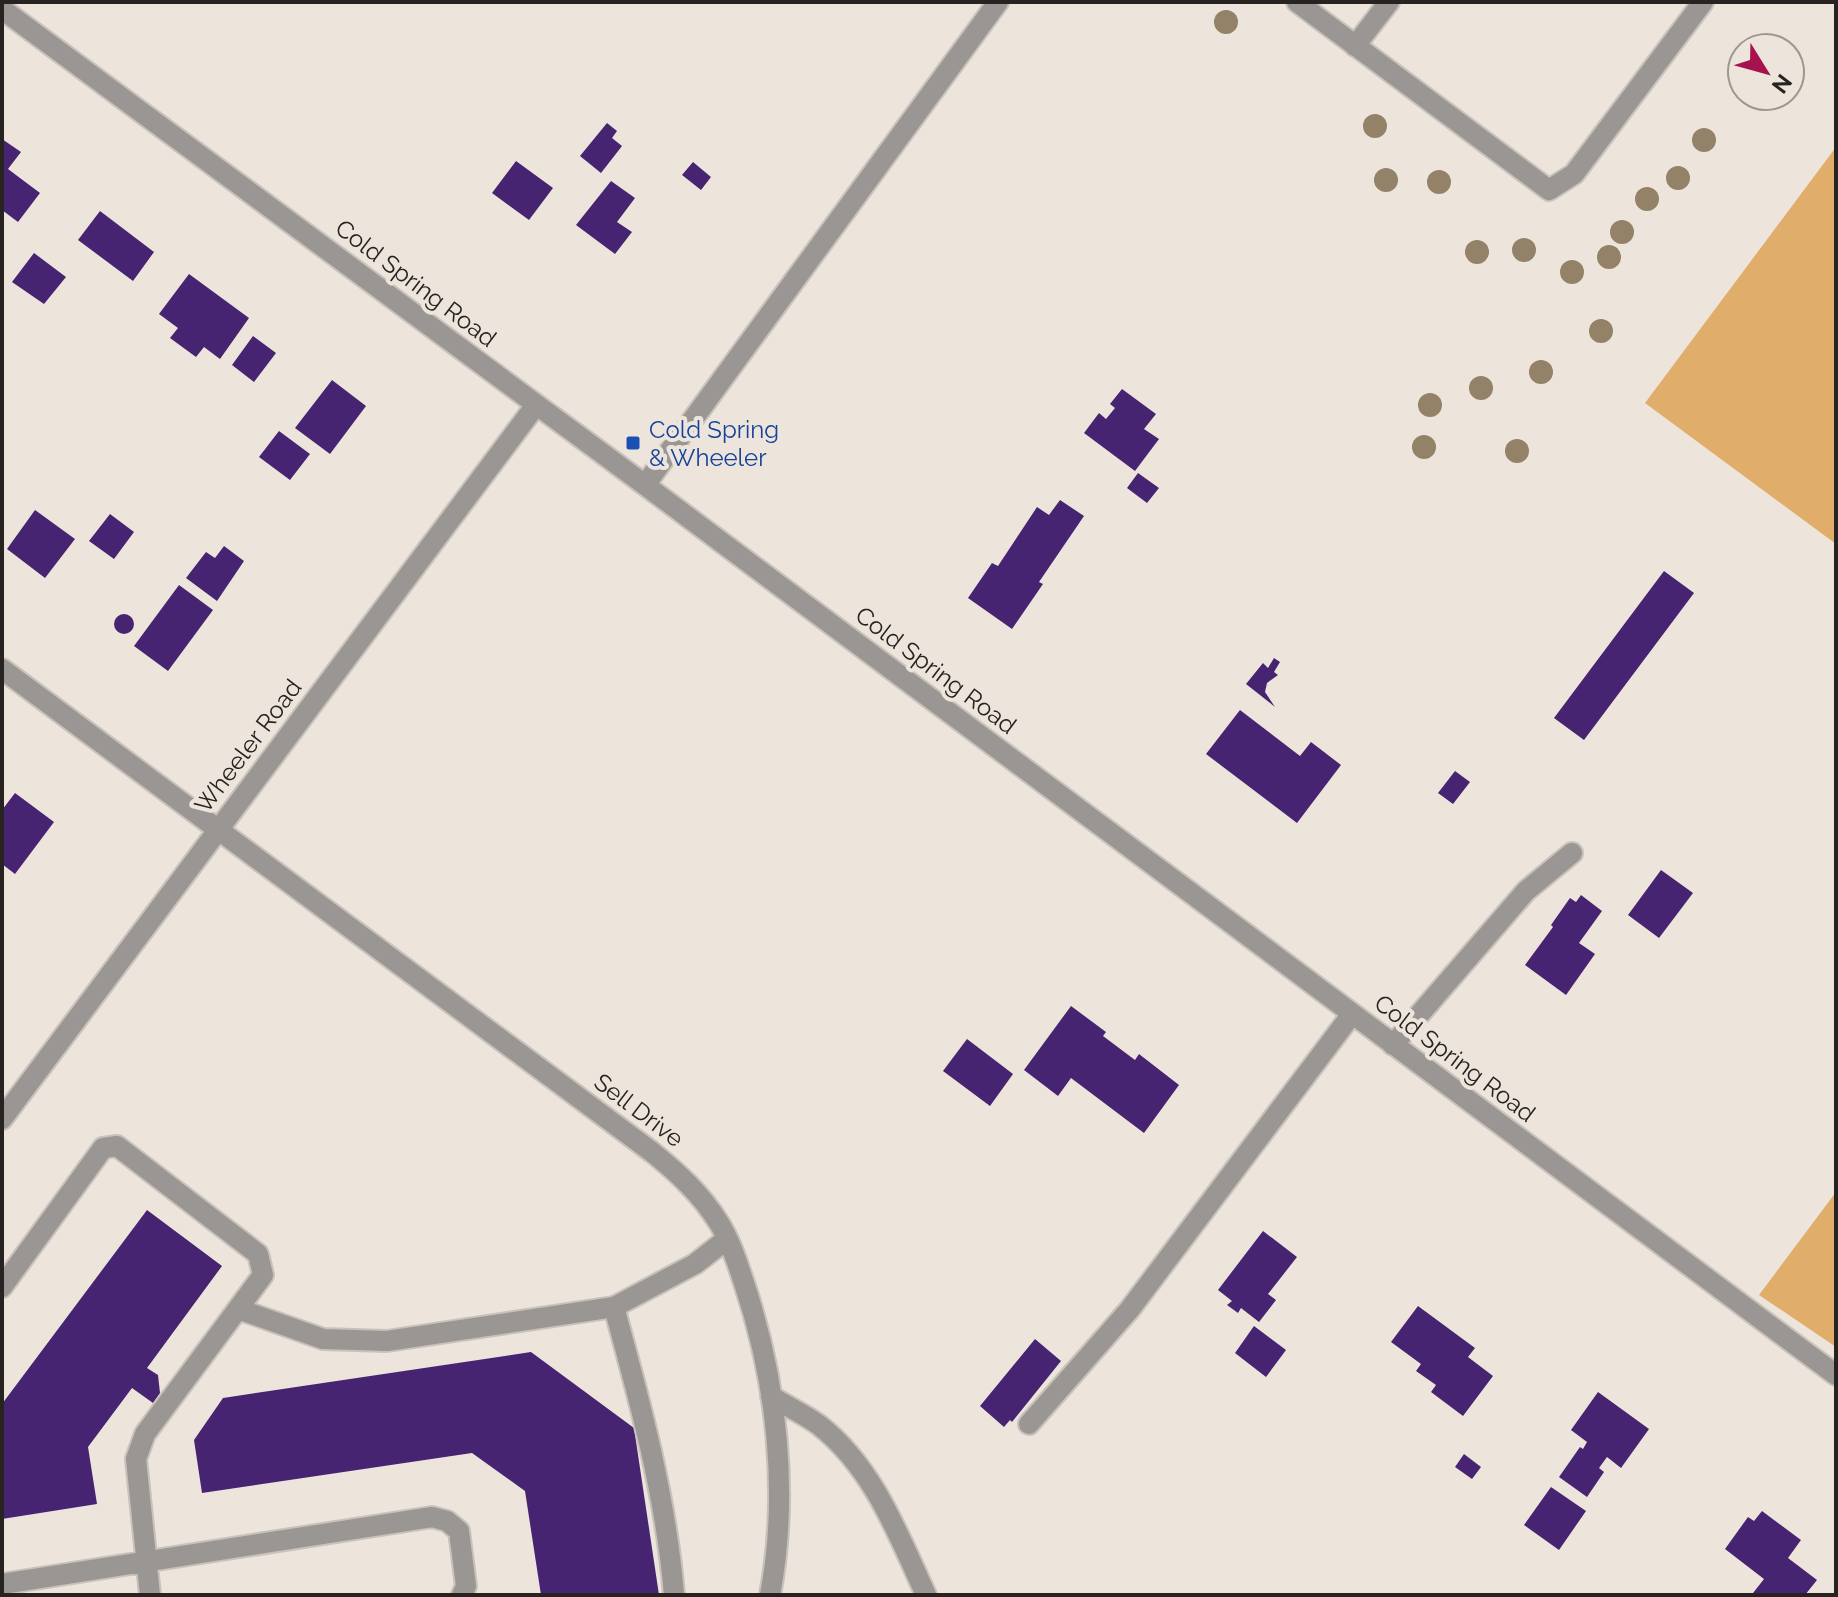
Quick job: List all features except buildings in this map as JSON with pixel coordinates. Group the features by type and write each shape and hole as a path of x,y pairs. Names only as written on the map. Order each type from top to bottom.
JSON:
{"street":[{"path":"645,485 998,2"},
{"path":"1297,2 1549,190 1574,174 1703,2"},
{"path":"1355,46 1389,2"},
{"name":"Cold Spring Road","path":"2,9 1836,1375"},
{"name":"Wheeler Road","path":"2,1119 536,405"},
{"name":"Sell Drive","path":"2,669 689,1181 720,1224 755,1316 777,1438 779,1511 771,1590"},
{"path":"1393,1045 1526,891 1572,853"},
{"path":"1029,1424 1130,1309 1352,1014"},
{"path":"2,1287 103,1148 117,1146 258,1254 263,1275 145,1434 136,1459 150,1595"},
{"path":"238,1309 323,1339 387,1341 614,1307 695,1264 727,1239"},
{"path":"614,1307 646,1421 670,1552 674,1595"},
{"path":"771,1396 818,1424 852,1456 890,1515 926,1595"},
{"path":"2,1584 432,1517 447,1521 459,1531 466,1586 462,1595"}],"shaded area":[{"path":"1836,147 1836,544 1645,403"},
{"path":"1836,1192 1836,1347 1759,1295"}],"place":[{"name":"Cold Spring & Wheeler","path":"633,443"}]}
